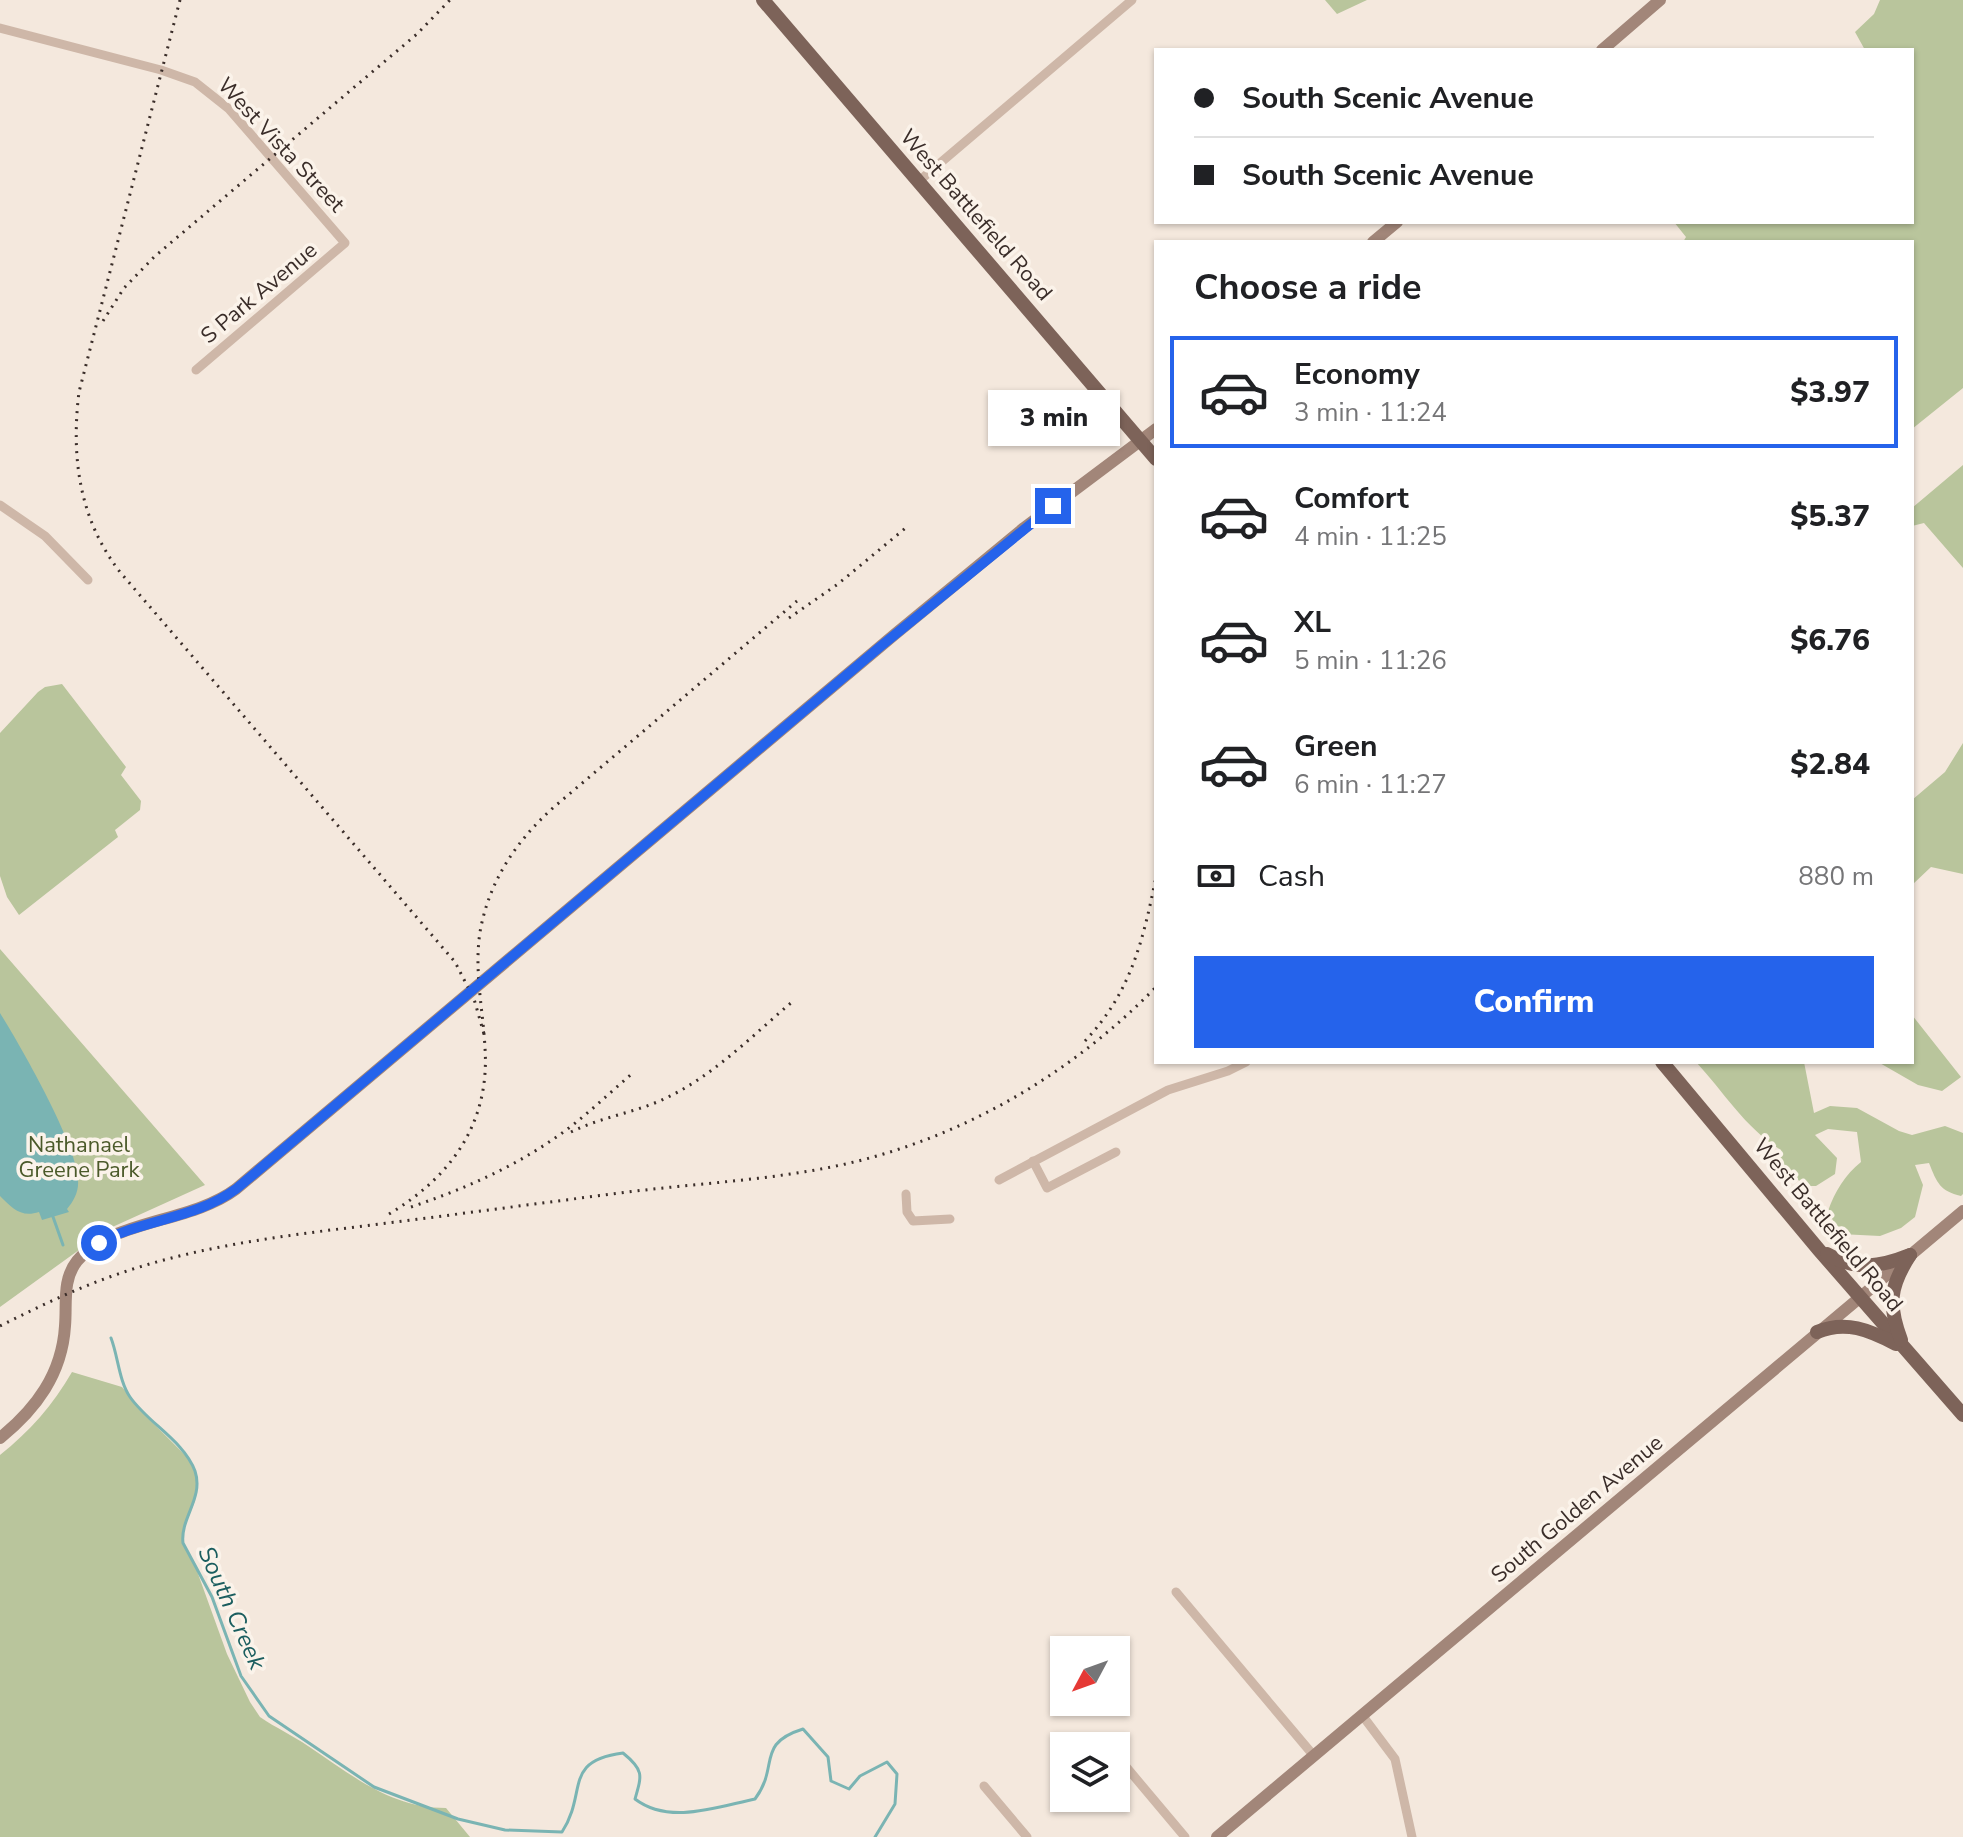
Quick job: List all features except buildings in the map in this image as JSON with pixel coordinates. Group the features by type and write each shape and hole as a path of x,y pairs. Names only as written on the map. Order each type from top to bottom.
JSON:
{"main road":[{"name":"West Battlefield Road","path":"763,0 1154,457"},
{"path":"1604,48 1660,0"},
{"path":"1375,240 1395,224"},
{"path":"0,1438 25,1415 48,1386 63,1346 68,1277 85,1253 107,1239 198,1210 236,1189 906,625 1024,528 1154,431"},
{"name":"West Battlefield Road","path":"1664,1064 1819,1250 1963,1415"},
{"name":"South Golden Avenue","path":"1217,1837 1963,1211"},
{"path":"1819,1250 1838,1261 1859,1267 1882,1265 1910,1255"},
{"path":"1904,1348 1896,1327 1892,1299 1897,1276 1910,1255"},
{"path":"1817,1332 1833,1327 1852,1327 1904,1348"}],"street":[{"path":"919,181 1132,0"},
{"name":"West Vista Street","path":"0,28 195,82 229,109 345,243"},
{"name":"S Park Avenue","path":"196,370 345,243"},
{"path":"0,505 45,536 88,580"},
{"path":"999,1180 1168,1090 1242,1064"},
{"path":"1033,1161 1047,1188 1116,1152"},
{"path":"906,1194 907,1212 913,1221 950,1219"},
{"path":"1176,1592 1314,1756"},
{"path":"1362,1715 1395,1759 1412,1837"},
{"path":"1130,1771 1185,1837"},
{"path":"984,1786 1027,1837"}],"green space":[{"path":"1325,0 1367,0 1337,14"},
{"path":"1880,0 1963,0 1963,388 1914,427 1914,240 1684,240 1686,237 1676,224 1914,224 1914,48 1864,48 1855,32 1874,14"},
{"path":"1963,465 1963,568 1924,523 1914,526 1914,506"},
{"path":"62,684 126,767 121,775 141,801 140,810 115,830 118,837 19,915 7,897 0,876 0,733 38,692 45,687"},
{"path":"1963,743 1963,874 1931,867 1914,883 1914,798 1945,772"},
{"name":"Nathanael Greene Park","path":"0,949 205,1185 108,1229 0,1307"},
{"path":"1914,1018 1961,1077 1942,1091 1918,1085 1881,1064 1914,1064"},
{"path":"1698,1064 1804,1064 1814,1113 1830,1106 1857,1108 1912,1135 1945,1126 1963,1133 1963,1194 1961,1196 1944,1189 1929,1163 1915,1165 1923,1185 1915,1217 1901,1228 1880,1236 1840,1234 1828,1211 1841,1184 1861,1162 1857,1132 1828,1129 1815,1135 1837,1158 1835,1174 1816,1186 1805,1186 1779,1163 1781,1150 1746,1120"},
{"path":"72,1372 122,1387 188,1458 197,1487 195,1501 182,1533 183,1543 193,1560 227,1654 260,1717 372,1788 407,1802 446,1808 470,1837 0,1837 0,1455 40,1417"}],"water":[{"path":"0,1013 59,1121 75,1164 78,1188 67,1209 69,1212 42,1220 39,1212 22,1213 0,1196"}],"waterway":[{"name":"South Creek","path":"52,1214 63,1245"},
{"name":"South Creek","path":"111,1338 123,1384 130,1397 183,1450 195,1471 196,1490 183,1543 212,1597 241,1676 269,1716 374,1787 458,1819 505,1830 562,1832 570,1817 584,1771 591,1763 604,1757 623,1753 635,1764 640,1773 635,1799 648,1807 678,1813 694,1812 755,1799 766,1776 773,1749 788,1735 803,1729 828,1757 831,1781 849,1789 860,1776 887,1762 897,1774 895,1804 875,1837"}],"railway":[{"path":"180,0 79,392 76,440 87,509 95,531 120,572 455,962 474,999 484,1034"},
{"path":"103,321 124,288 154,257 417,34 450,0"},
{"path":"789,618 838,584 908,526"},
{"path":"389,1214 431,1183 448,1165 473,1124 485,1075 478,947 484,913 506,863 554,807 797,601"},
{"path":"1085,1041 1114,1004 1133,965 1154,886"},
{"path":"0,1326 108,1278 154,1263 247,1242 636,1191 778,1176 862,1160 944,1132 1021,1094 1092,1045 1154,989"},
{"path":"571,1132 653,1104 682,1090 731,1055 792,1002"},
{"path":"411,1207 484,1178 535,1151 573,1125 634,1072"}],"route":[{"path":"99,1243 198,1210 223,1199 236,1189 881,646 1053,506"}]}
